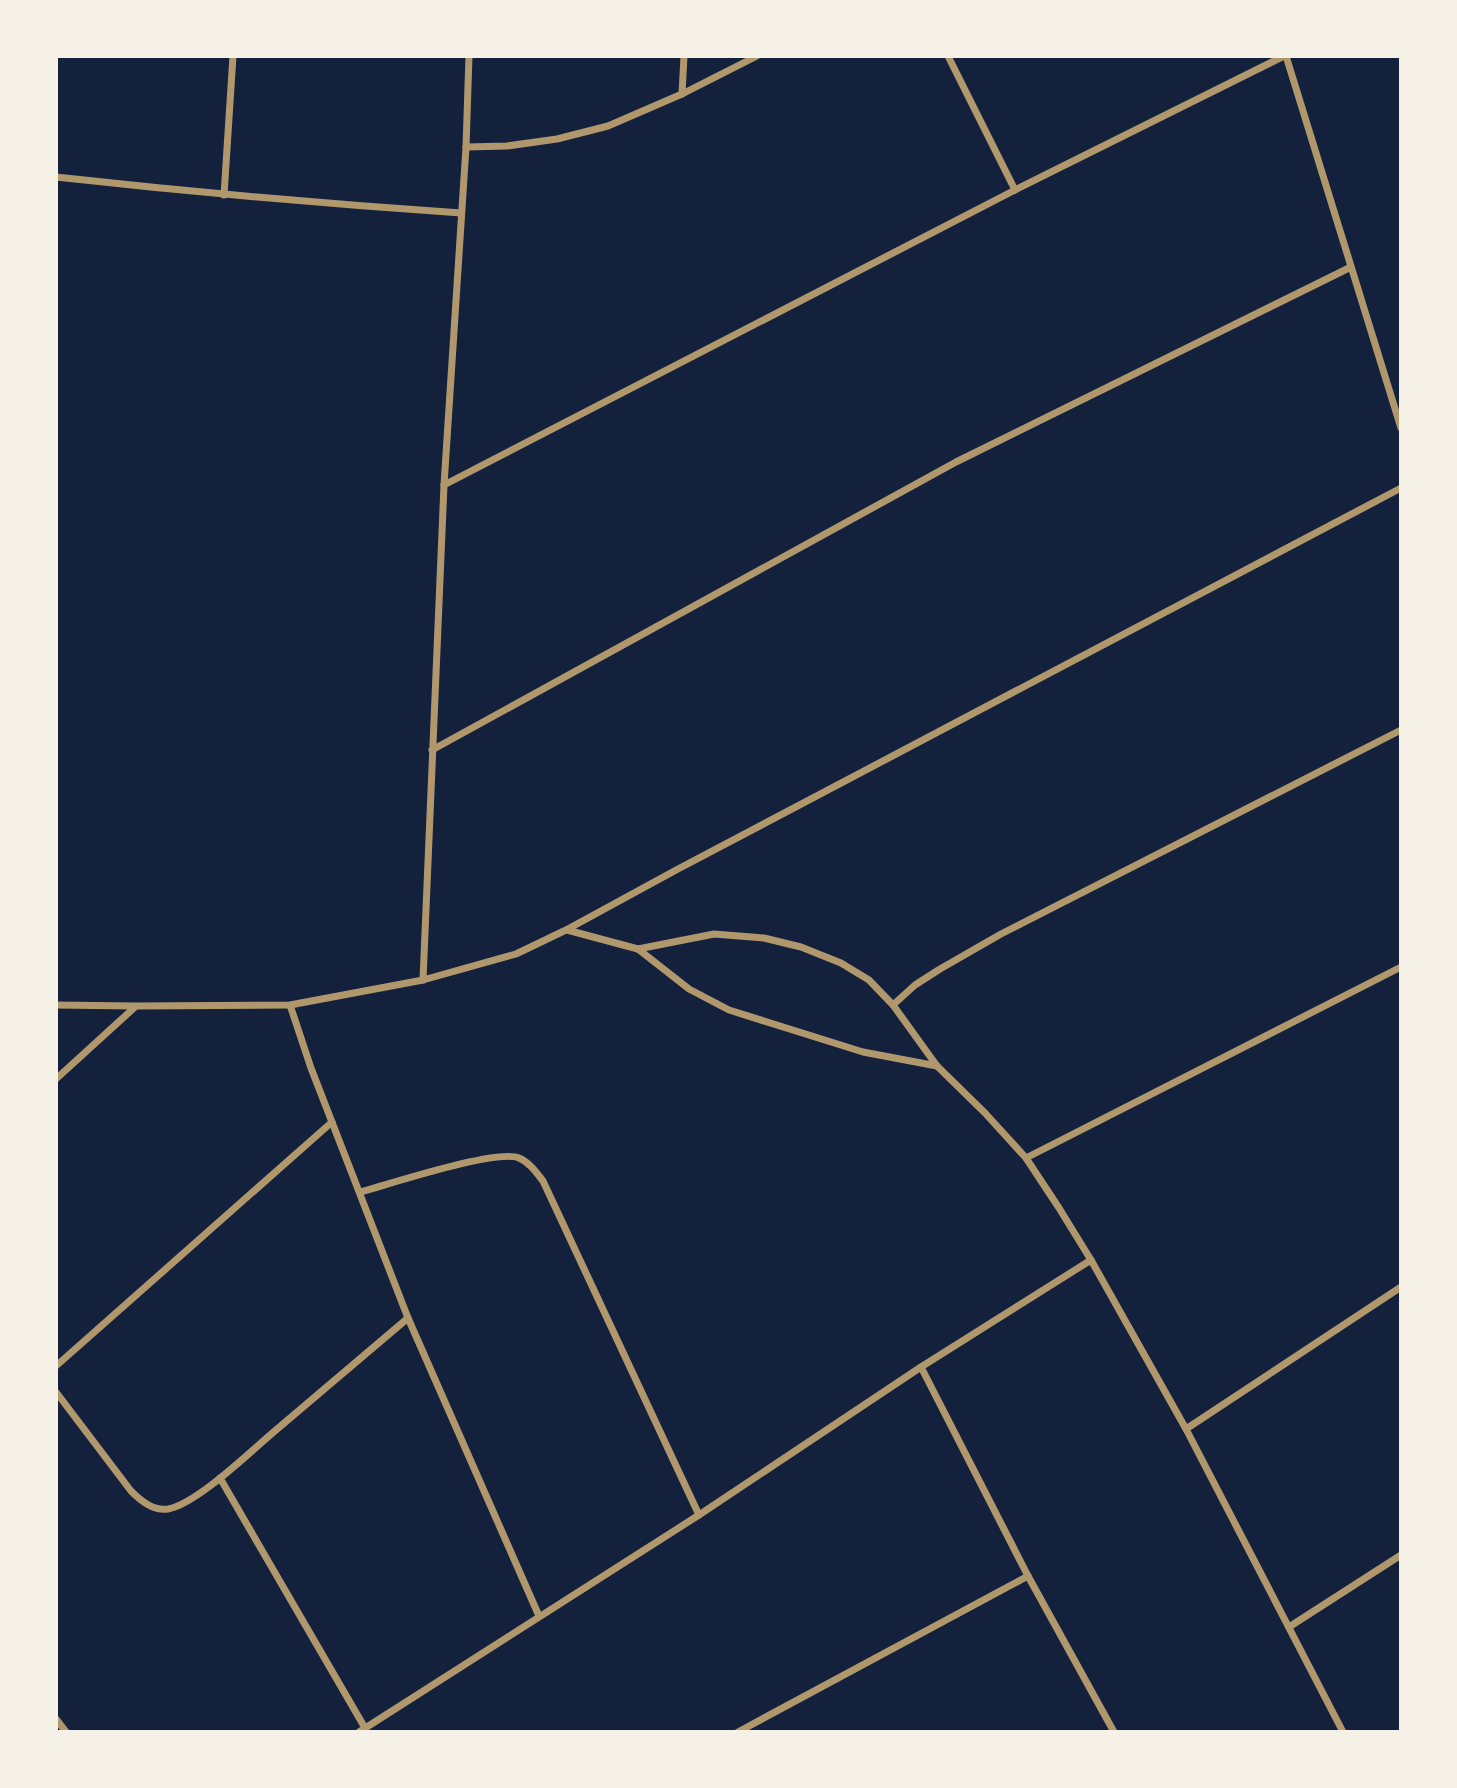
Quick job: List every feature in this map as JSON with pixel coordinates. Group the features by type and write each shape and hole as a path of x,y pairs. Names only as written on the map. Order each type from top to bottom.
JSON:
{"street":[{"path":"224,195 233,56"},
{"path":"423,980 444,485 466,147 469,56"},
{"path":"682,94 684,56"},
{"path":"466,147 507,146 557,139 608,126 682,94 757,56"},
{"path":"948,56 1015,190"},
{"path":"444,485 1015,190 1285,56 1401,428"},
{"path":"56,177 332,205 461,213"},
{"path":"432,750 956,462 1351,267"},
{"path":"56,1005 290,1005 423,980 516,954 1401,488"},
{"path":"893,1005 915,985 1002,934 1401,730"},
{"path":"566,930 638,949 689,989 729,1010 863,1052 937,1066"},
{"path":"638,949 714,934 764,938 801,947 841,963 869,980 893,1005 937,1066 1026,1158 1091,1261 1186,1429 1343,1732"},
{"path":"1026,1158 1401,967"},
{"path":"290,1005 311,1068 408,1318 539,1616"},
{"path":"56,1080 135,1006"},
{"path":"56,1366 332,1122"},
{"path":"360,1192 475,1160 502,1156 518,1157 532,1167 543,1181 699,1515"},
{"path":"220,1478 362,1730 699,1515 921,1367 1091,1261"},
{"path":"1186,1429 1401,1287"},
{"path":"56,1392 140,1501 150,1507 166,1509 184,1504 220,1478 408,1318"},
{"path":"921,1367 1028,1576 1114,1732"},
{"path":"1289,1627 1401,1555"},
{"path":"738,1732 1028,1576"},
{"path":"56,1718 66,1732"}]}
